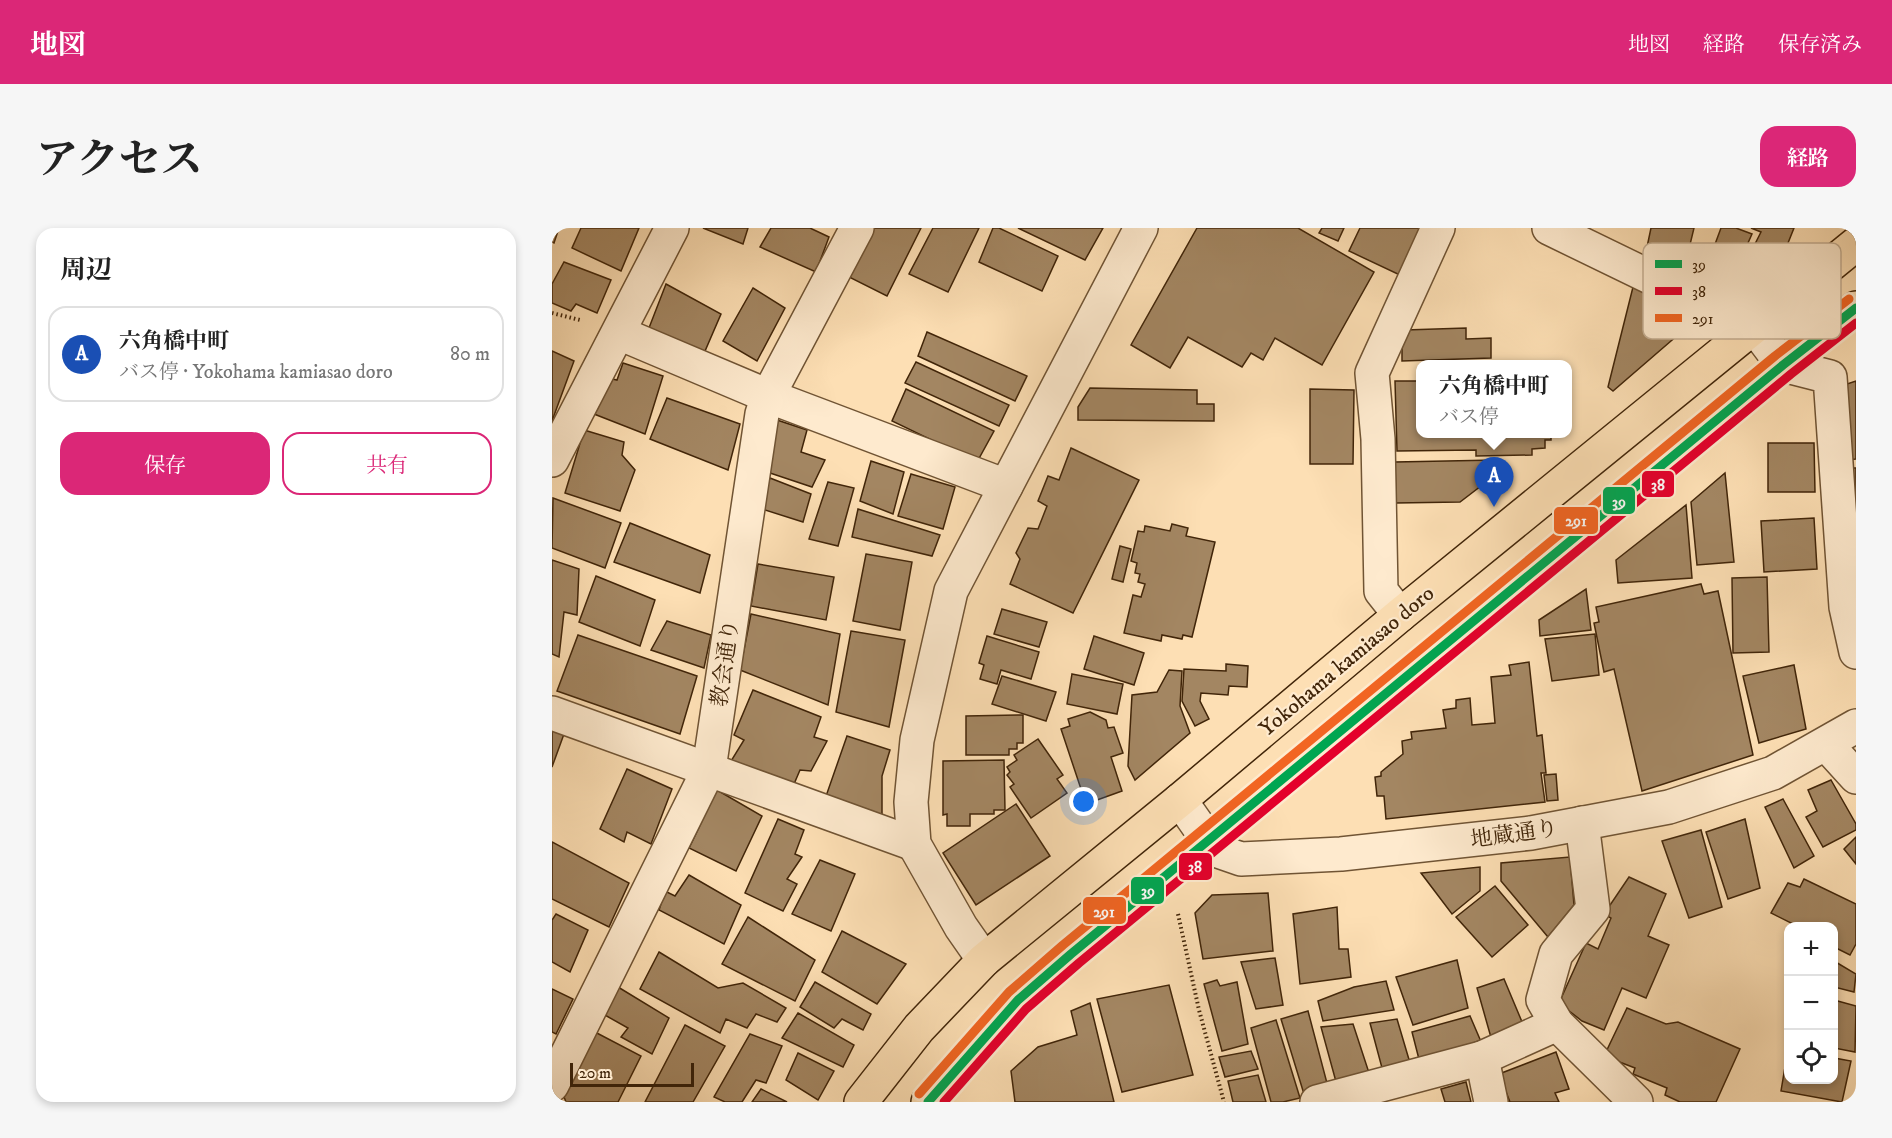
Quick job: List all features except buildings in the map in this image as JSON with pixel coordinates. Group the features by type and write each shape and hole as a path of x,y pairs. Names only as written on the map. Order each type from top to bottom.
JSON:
{"main road":[{"name":"Yokohama kamiasao doro","path":"1841,256 1856,244"},
{"path":"1841,320 1856,308"},
{"name":"Yokohama kamiasao doro","path":"861,1102 919,1028 984,960 1180,800 1400,615 1741,339"},
{"path":"928,1102 1018,1000 1208,839 1284,779 1816,339"}],"street":[{"path":"552,460 672,228"},
{"name":"教会通り","path":"552,1085 709,769 762,414 768,396 856,228"},
{"path":"984,960 961,927 914,844 911,802 917,740 951,591 1141,228"},
{"path":"1400,615 1381,591 1378,439 1372,373 1438,228"},
{"path":"1549,228 1643,274"},
{"path":"619,333 768,396 1006,486"},
{"path":"1763,339 1783,365 1830,377 1845,607 1856,652"},
{"path":"552,713 914,844"},
{"name":"地蔵通り","path":"1180,800 1215,850 1241,859 1341,854 1532,833 1669,807 1773,773 1856,726"},
{"path":"1827,744 1856,777"},
{"path":"1582,823 1593,909 1556,954 1543,1000 1557,1024 1636,1102"},
{"path":"1317,1102 1482,1058 1557,1024"},
{"path":"1482,1058 1491,1102"}],"path":[{"path":"1177,908 1199,1010 1224,1102"}],"transit line":[{"name":"291","path":"1841,305 1849,299"},
{"name":"39","path":"1841,320 1856,308"},
{"name":"38","path":"1841,335 1856,323"},
{"name":"291","path":"919,1094 1009,992 1063,945 1797,339"},
{"name":"39","path":"928,1102 1018,1000 1071,954 1816,339"},
{"name":"38","path":"944,1102 1026,1009 1079,963 1836,339"}],"place":[{"name":"六角橋中町","path":"1494,507"}]}
